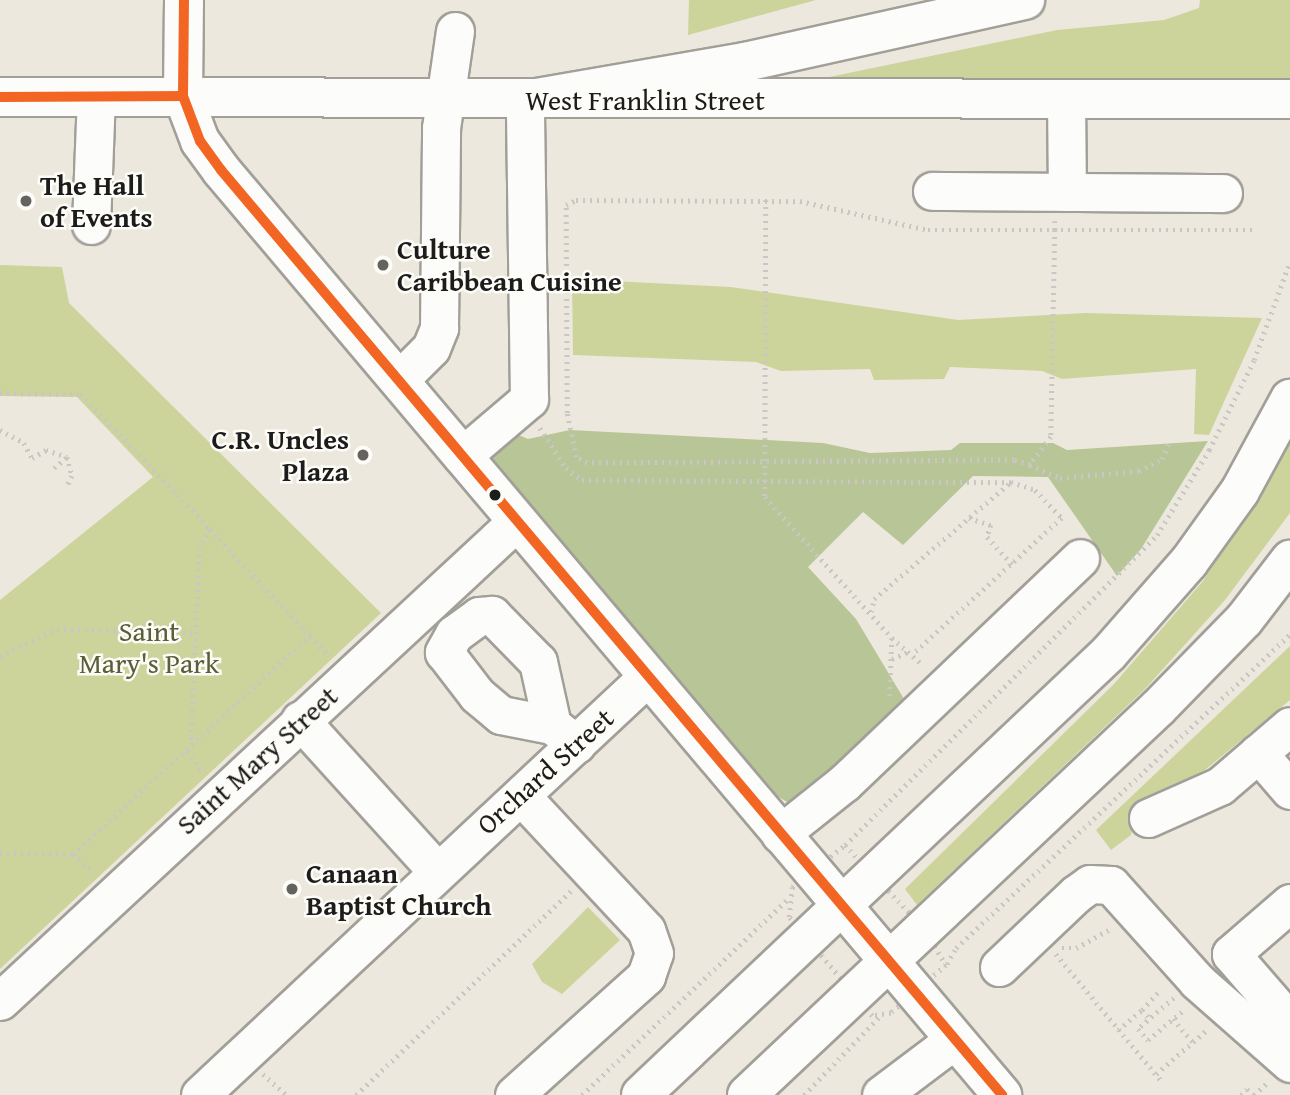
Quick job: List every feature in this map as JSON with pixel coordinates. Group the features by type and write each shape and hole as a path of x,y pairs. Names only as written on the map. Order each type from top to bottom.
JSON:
{"main road":[{"path":"184,0 183,96 200,141 221,170 1002,1095"},
{"path":"525,100 745,62 1025,0"},
{"name":"West Franklin Street","path":"0,97 525,100 1290,99"},
{"path":"641,1095 841,906 1144,612 1240,491 1290,399"},
{"path":"747,1095 1158,708 1244,620 1290,560"},
{"path":"1158,708 1290,606"}],"street":[{"path":"399,380 432,348 439,328 445,99 455,31"},
{"path":"91,225 96,96"},
{"path":"1061,199 1066,99"},
{"path":"462,456 529,399 525,100"},
{"path":"932,191 1061,199 1223,193"},
{"name":"Saint Mary Street","path":"0,1000 114,891 516,522"},
{"path":"780,834 844,783 1072,543"},
{"name":"Orchard Street","path":"200,1095 435,869 521,796 564,735 647,677"},
{"path":"300,720 435,869"},
{"path":"1147,818 1194,801 1258,754 1290,726"},
{"path":"1258,754 1290,790"},
{"path":"514,1095 646,976 654,953 646,930 521,796"},
{"path":"999,967 1076,894 1100,882 1123,891 1199,1004 1290,1063"},
{"path":"1290,903 1231,954 1290,1022"},
{"path":"881,1095 954,1040"}],"path":[{"path":"1030,466 1051,438 1055,230 1061,199"},
{"path":"1168,444 1161,459 1139,471 1060,478 1014,460 587,463 576,457 568,427 566,205 576,200 800,201 914,229 1257,230"},
{"path":"766,200 766,480 769,506 892,638 912,652 925,674"},
{"path":"0,393 81,394 312,634 325,652"},
{"path":"534,419 566,468 583,480 1011,482 1035,490 1062,518 912,652 892,659"},
{"path":"0,430 24,443 32,458 46,450 67,457"},
{"path":"54,468 67,457"},
{"path":"66,489 72,476 67,457"},
{"path":"870,612 874,599 1011,482"},
{"path":"969,518 991,524 987,537 1012,564"},
{"path":"1058,522 1072,543"},
{"path":"191,743 200,548 210,528"},
{"path":"0,656 57,629 197,633"},
{"path":"72,854 312,634"},
{"path":"936,975 956,948 1290,634"},
{"path":"890,708 892,638"},
{"path":"187,751 202,771"},
{"path":"830,852 845,845 854,854"},
{"path":"0,853 72,854 114,891"},
{"path":"356,1095 582,881"},
{"path":"789,917 788,899 792,887"},
{"path":"582,1095 788,899"},
{"path":"1115,937 1107,927 1076,948 1051,948 1163,1083"},
{"path":"939,950 946,965"},
{"path":"1118,1030 1163,992 1155,983"},
{"path":"1156,1074 1193,1042 1199,1004"},
{"path":"1199,1004 1174,1019 1149,1040 1138,1029 1150,1019 1199,1004"},
{"path":"1142,1010 1150,1019"},
{"path":"804,1095 881,1014"},
{"path":"1174,1019 1193,1042"},
{"path":"260,1072 286,1095"},
{"path":"1241,1095 1247,1089 1252,1095"}],"green space":[{"path":"689,0 816,0 688,35"},
{"path":"1200,0 1290,0 1290,83 805,82 1057,30 1164,20 1199,8"},
{"name":"Saint Mary's Park","path":"0,265 62,267 69,303 381,613 0,969 0,600 153,477 77,397 0,396"},
{"path":"572,279 731,287 958,320 1086,313 1262,318 1209,435 1194,434 1196,369 1062,379 1042,371 950,367 944,379 874,380 870,369 781,371 756,362 573,355"},
{"path":"507,430 528,439 570,430 823,443 870,453 951,450 960,443 1053,443 1067,450 1208,441 1141,549 1117,576 1048,477 973,476 903,545 863,512 808,567 856,619 907,704 799,809 731,769 484,453"},
{"path":"1290,437 1290,513 1225,600 1145,689 917,905 905,889 1114,684 1203,581"},
{"path":"1290,646 1290,700 1183,788 1137,807 1131,835 1111,850 1096,830"},
{"path":"588,907 620,940 562,994 542,982 532,964"}],"transit line":[{"path":"184,0 183,96 200,141 221,170 1002,1095"},
{"path":"0,97 183,96"}],"place":[{"name":"The Hall of Events","path":"26,201"},
{"name":"Culture Caribbean Cuisine","path":"383,265"},
{"name":"C.R. Uncles Plaza","path":"363,455"},
{"name":"Canaan Baptist Church","path":"292,889"}]}
